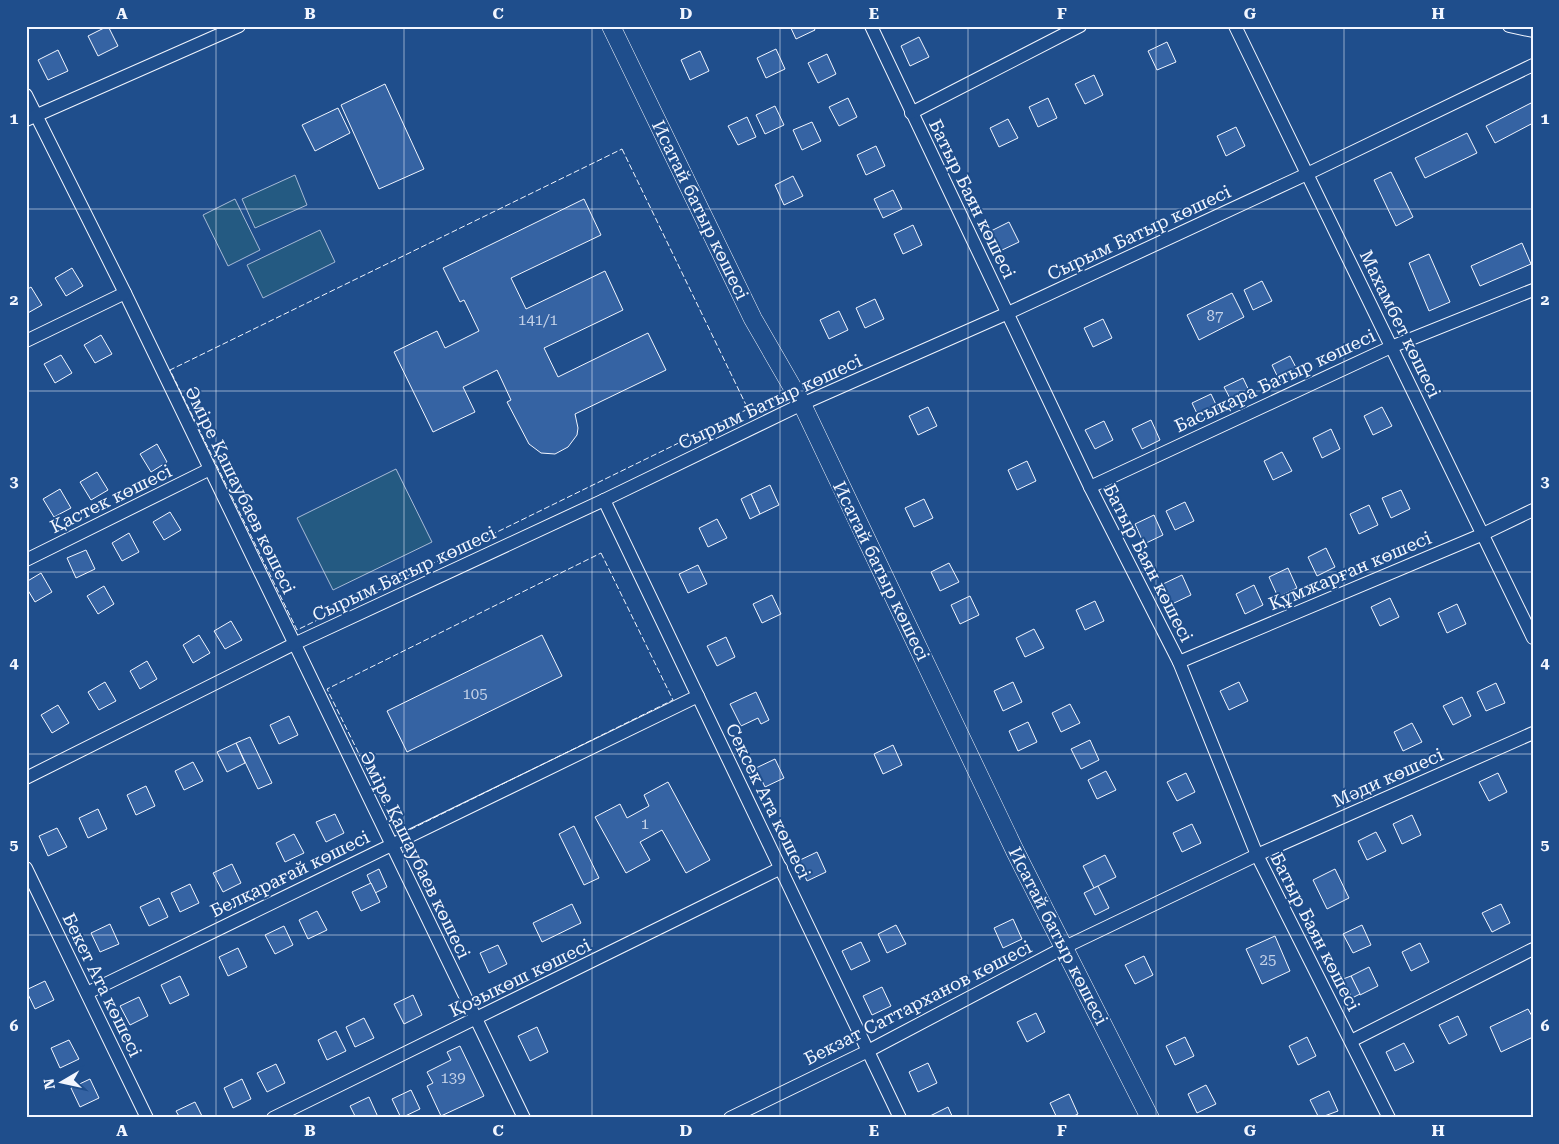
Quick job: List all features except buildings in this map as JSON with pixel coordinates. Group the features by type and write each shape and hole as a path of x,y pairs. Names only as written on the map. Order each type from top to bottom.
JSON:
{"street":[{"path":"31,118 238,26"},
{"name":"Исатай батыр көшесі","path":"611,26 753,319 802,404 1015,851 1150,1118"},
{"name":"Батыр Баян көшесі","path":"871,26 1090,487 1179,662 1257,855 1389,1118"},
{"path":"911,113 1080,26"},
{"name":"Махамбет көшесі","path":"1235,26 1533,638"},
{"path":"1509,26 1533,31"},
{"name":"Сырым Батыр көшесі","path":"26,778 294,644 604,500 802,404 1008,313 1307,174 1533,64"},
{"name":"Әміре Қашаубаев көшесі","path":"26,95 31,118 125,293 524,1118"},
{"name":"Басықара Батыр көшесі","path":"1090,487 1392,347 1533,290"},
{"path":"26,341 125,293"},
{"name":"Қастек көшесі","path":"26,560 210,469"},
{"name":"Сексек Ата көшесі","path":"604,500 900,1118"},
{"name":"Құмжарған көшесі","path":"1179,662 1482,535 1533,510"},
{"name":"Белқарағай көшесі","path":"87,993 698,696"},
{"name":"Мәди көшесі","path":"1257,855 1533,733"},
{"name":"Бекзат Саттарханов көшесі","path":"730,1118 868,1051 1065,947 1257,855"},
{"name":"Бекет Ата көшесі","path":"26,868 147,1118"},
{"name":"Қозыкөш көшесі","path":"273,1118 476,1020 781,868"},
{"path":"1351,1040 1533,949"}],"shaded area":[{"path":"295,175 307,205 255,228 242,199"},
{"path":"235,199 260,250 228,266 203,215"},
{"path":"320,230 335,262 263,298 247,265"},
{"path":"396,469 432,542 333,590 297,518"}],"fence":[{"path":"622,149 748,409 297,630 170,370 622,149"},
{"path":"601,553 673,700 399,835 327,689 601,553"}]}
